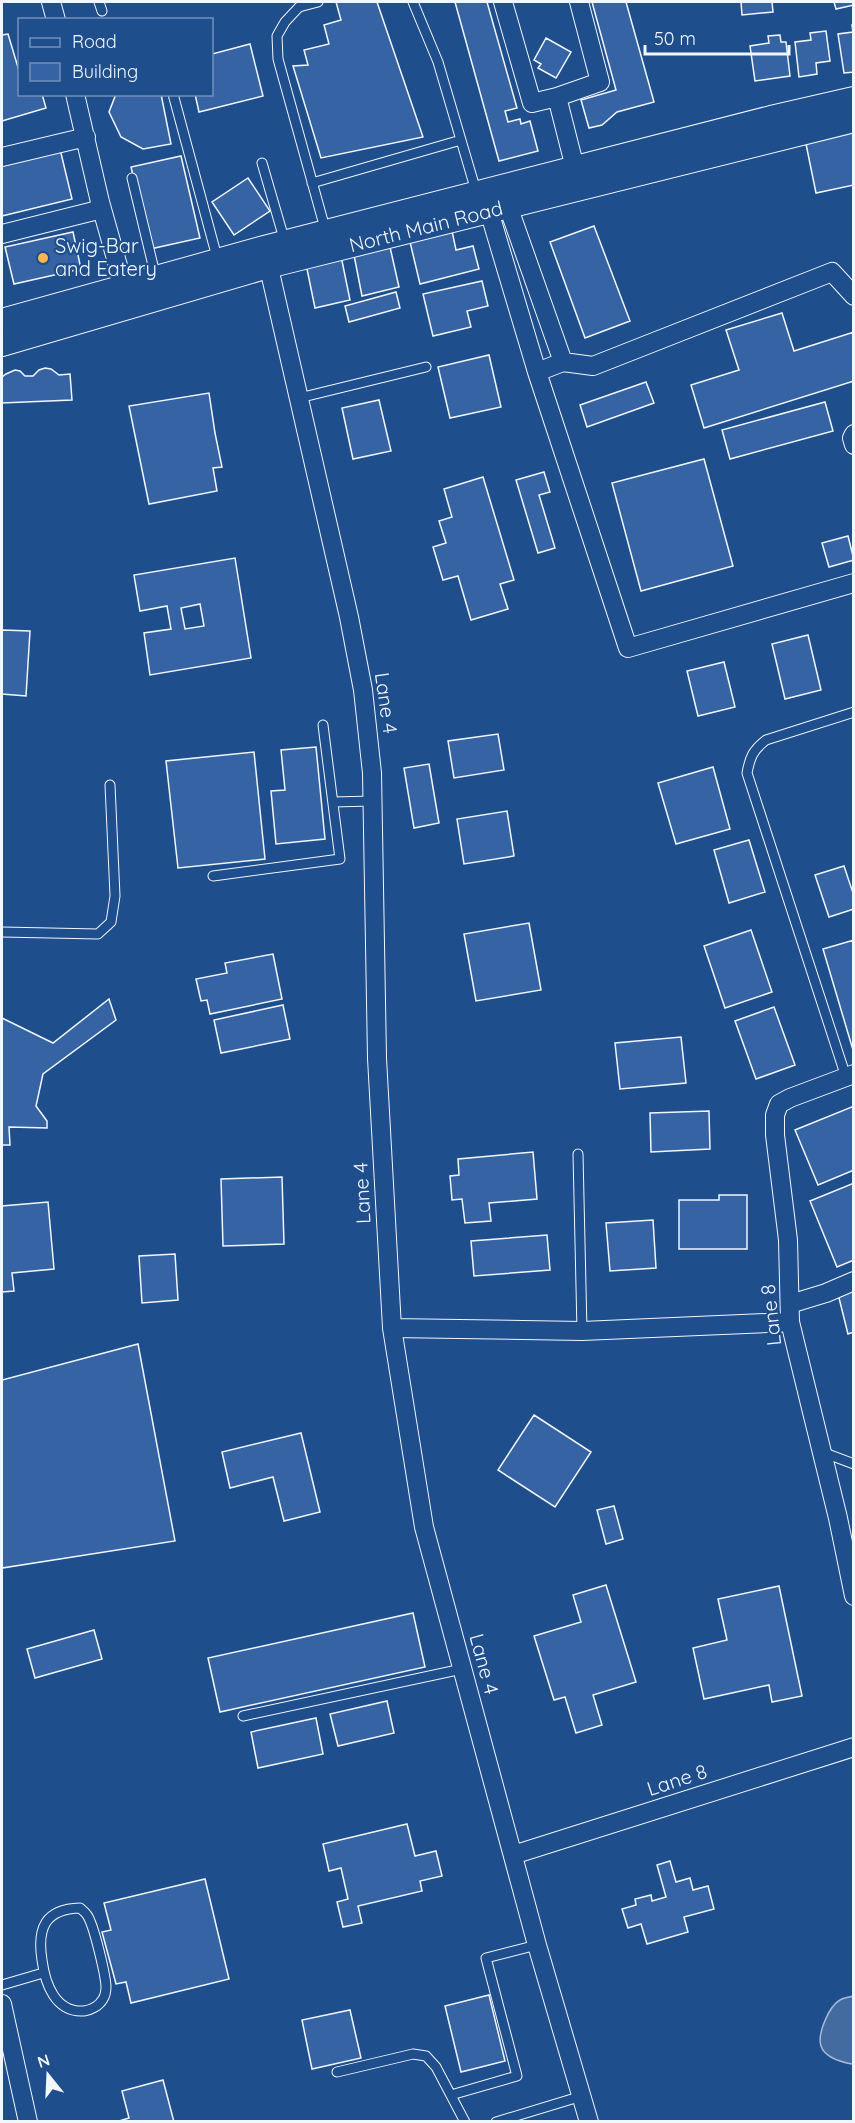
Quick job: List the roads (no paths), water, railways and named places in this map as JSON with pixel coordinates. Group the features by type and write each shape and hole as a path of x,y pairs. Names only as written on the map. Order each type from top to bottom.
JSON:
{"main road":[{"name":"North Main Road","path":"2,344 326,232 491,204 575,168 854,99"},
{"name":"North Main Road","path":"2,321 218,261 273,252 491,204 854,120"}],"street":[{"path":"503,2 532,103 557,98 600,82 579,2"},
{"path":"76,96 101,206 124,287"},
{"path":"557,98 575,168"},
{"path":"2,158 86,137"},
{"path":"491,204 563,362"},
{"path":"491,204 537,372 628,648 854,583"},
{"path":"2,225 101,206"},
{"path":"2,234 101,206"},
{"name":"Lane 4","path":"273,252 299,399 349,617 363,690 372,773 377,1058 392,1328 424,1527 537,1945 589,2121"},
{"path":"537,372 563,362 593,366 832,272 854,296"},
{"path":"854,434 852,438 854,445"},
{"name":"Lane 8","path":"850,1075 780,1104 775,1115 775,1135 788,1240 790,1313 854,1596"},
{"path":"392,1328 582,1331 790,1313 854,1281"},
{"name":"Lane 8","path":"513,1855 854,1747"},
{"path":"2,2004 28,2121"}],"lane":[{"path":"318,2 299,7 285,22 277,36 278,59 326,232"},
{"path":"413,2 438,62 461,140 491,204"},
{"path":"174,96 218,261"},
{"path":"312,183 461,140"},
{"path":"262,164 273,252"},
{"path":"132,178 156,278"},
{"path":"299,399 426,367"},
{"path":"850,1075 747,773 750,757 756,747 766,740 854,712"},
{"path":"213,876 339,859 324,725"},
{"path":"2,932 98,934 111,922 115,896 110,785"},
{"path":"333,802 372,801"},
{"path":"578,1154 582,1331"},
{"path":"822,1452 854,1464"},
{"path":"243,1716 462,1669"},
{"path":"69,1908 80,1908 87,1915 94,1934 106,1988 103,1999 97,2006 88,2010 77,2011 66,2007 57,2001 49,1990 43,1973 40,1933 45,1923 54,1913 69,1908"},
{"path":"451,2095 517,2076 486,1958 537,1945"},
{"path":"2,1985 43,1973"},
{"path":"337,2072 413,2054 426,2055 436,2067 465,2121"},
{"path":"496,2121 582,2096"}],"water":[{"path":"853,1996 854,2064 852,2064 838,2061 826,2054 820,2041 822,2028 832,2008 840,2000"}],"place":[{"name":"Swig-Bar and Eatery","path":"43,258"}]}
